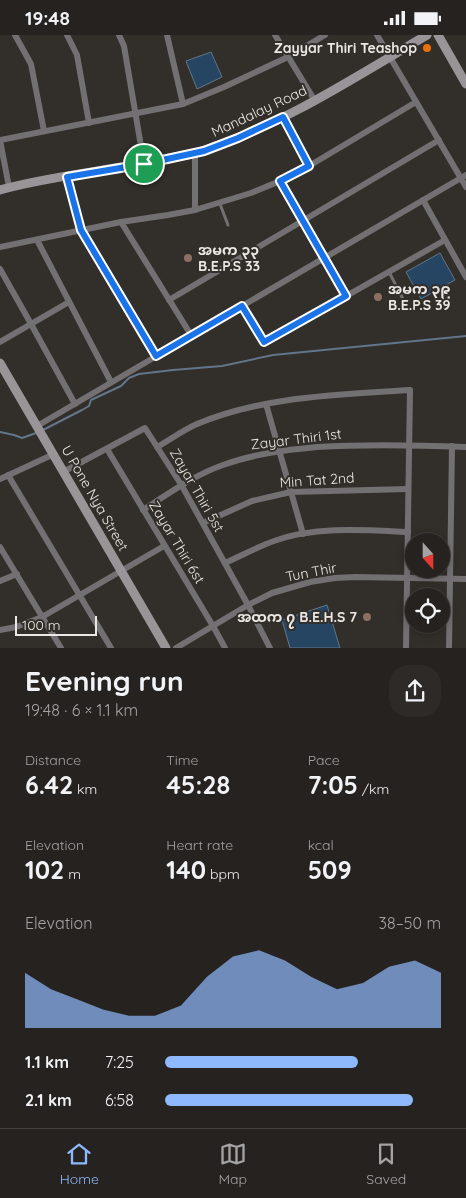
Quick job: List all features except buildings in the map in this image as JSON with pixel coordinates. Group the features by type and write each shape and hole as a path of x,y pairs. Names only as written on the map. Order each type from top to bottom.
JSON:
{"street":[{"path":"15,35 31,64 44,131"},
{"path":"67,35 77,55 89,123"},
{"path":"119,35 124,46 144,164"},
{"path":"167,35 182,104"},
{"path":"276,35 314,101"},
{"path":"4,188 0,140 182,104 288,57 325,35"},
{"path":"377,35 438,140 463,176 466,187"},
{"name":"Mandalay Road","path":"4,188 144,164 204,151 238,138 314,101 427,35"},
{"path":"438,35 466,84"},
{"path":"0,247 121,222 195,210 251,193 309,166 416,101"},
{"path":"283,117 309,166"},
{"path":"169,300 438,140"},
{"path":"194,153 195,210"},
{"path":"37,426 463,176"},
{"path":"67,177 81,230 156,356"},
{"path":"280,181 346,296"},
{"path":"423,200 466,277"},
{"path":"121,222 191,335"},
{"path":"37,240 111,382"},
{"path":"242,306 264,342 445,240"},
{"path":"0,269 75,404"},
{"path":"0,342 69,302"},
{"name":"U Pone Nya Street","path":"0,363 3,375 54,454 166,648"},
{"path":"157,447 195,425 225,414 266,404 308,397 410,390 408,532 348,529 303,534 275,541 225,563"},
{"path":"266,404 303,534"},
{"name":"Zayar Thiri 5st","path":"63,472 145,428 182,486 270,648"},
{"name":"Zayar Thiri 1st","path":"143,510 182,486 222,465 262,454 346,445 466,447"},
{"path":"449,648 452,446"},
{"name":"Zayar Thiri 6st","path":"106,449 213,626 224,648"},
{"path":"0,479 54,454"},
{"path":"8,475 111,648"},
{"name":"Min Tat 2nd","path":"203,523 252,501 291,492 408,489"},
{"path":"0,630 16,627 42,617 164,545"},
{"path":"0,547 61,648"},
{"path":"0,581 16,574"},
{"name":"Tun Thir","path":"176,648 248,605 272,593 310,582 334,578 405,578"},
{"path":"406,648 407,578"},
{"name":"Tun Thir","path":"407,578 466,579"}],"lane":[{"path":"220,203 228,225"},
{"path":"389,271 403,299"}],"water":[{"path":"211,52 222,77 197,89 186,61"},
{"path":"440,253 455,280 421,299 406,272"},
{"path":"327,605 340,648 290,648 282,620"}],"waterway":[{"path":"43,430 89,406 91,400 121,386 129,378 139,374 222,366 273,355 466,336"},
{"path":"0,432 22,438 36,433"}],"place":[{"name":"Zayyar Thiri Teashop","path":"427,48"},
{"name":"အမက ၃၃ B.E.P.S 33","path":"188,258"},
{"name":"အမက ၃၉ B.E.P.S 39","path":"378,297"},
{"name":"အထက ၇ B.E.H.S 7","path":"367,617"}],"route":[{"path":"283,117 309,166 280,181 346,296 265,342 262,341 242,306 156,356 81,230 67,177 144,164 204,151 283,117"}]}
